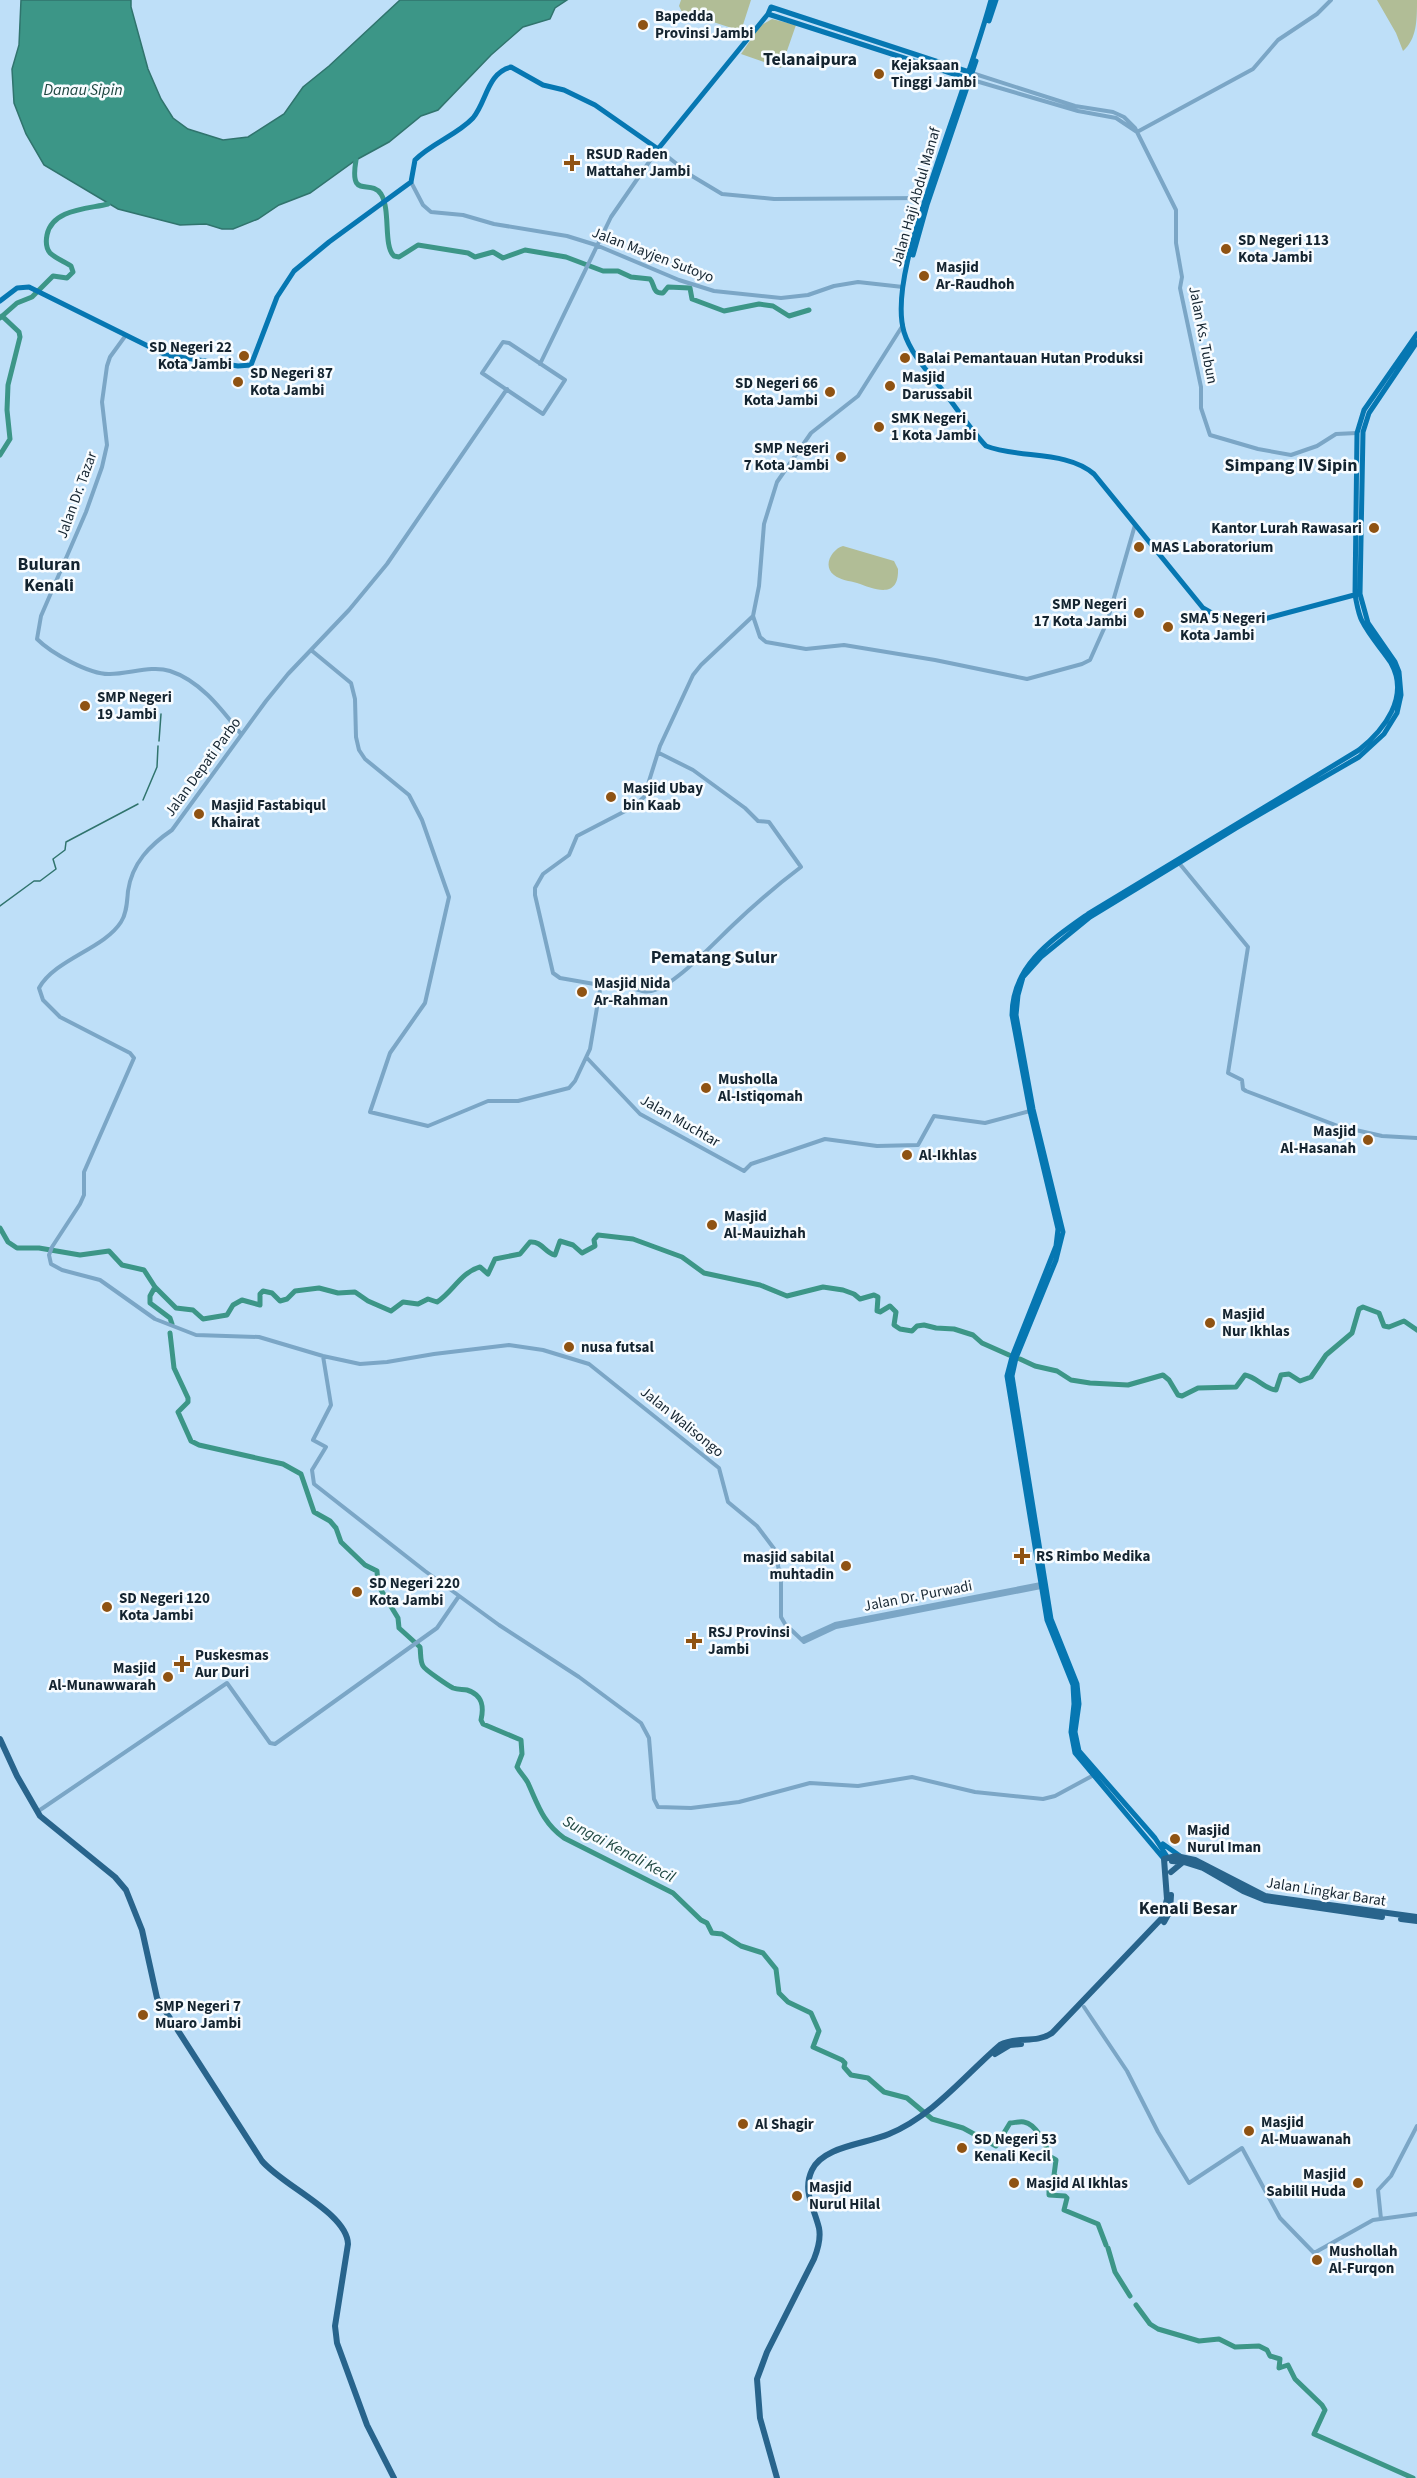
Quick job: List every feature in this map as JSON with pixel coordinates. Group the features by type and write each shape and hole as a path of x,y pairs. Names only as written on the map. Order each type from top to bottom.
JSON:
{"highway":[{"path":"0,1739 37,1812 50,1826 115,1877 126,1890 142,1930 157,1998 262,2161 280,2179 338,2220 346,2231 348,2244 335,2326 337,2343 367,2425 394,2478"},
{"path":"1171,1872 1182,1859"},
{"name":"Jalan Lingkar Barat","path":"1167,1860 1182,1859 1252,1895 1271,1902 1417,1919"},
{"path":"777,2478 760,2418 757,2379 767,2352 810,2268 819,2242 819,2229 808,2194 808,2179 818,2159 826,2153 891,2133 925,2112 1000,2045 1008,2041 1038,2039 1052,2033 1167,1917 1172,1899 1171,1872 1167,1860"},
{"path":"987,2059 1013,2044 1047,2041 1084,2007 1165,1913 1167,1860"}],"main road":[{"name":"Jalan Haji Abdul Manaf","path":"904,325 903,287 910,254 926,198 994,0"},
{"path":"0,301 17,288 29,287 173,357 238,366 251,365 274,304 287,280 314,254 411,182 416,160 472,118 483,102 494,77 501,70 511,67 543,85 574,94 595,105 658,149 768,14 771,7 971,72"},
{"path":"768,14 968,79"},
{"name":"Jalan Haji Abdul Manaf","path":"904,325 904,306 909,273 934,178"},
{"path":"904,325 907,339 918,358 989,447 1070,460 1091,468 1178,577"},
{"path":"1394,373 1417,334"},
{"path":"1360,447 1357,433 1364,410 1417,342"},
{"path":"1149,879 1287,796 1365,745 1381,731 1393,712 1396,695 1395,674 1391,664 1361,619 1357,593 1360,447 1364,422 1383,388"},
{"path":"1028,453 1072,463 1090,470 1209,611 1231,621 1249,623 1357,593"},
{"path":"1182,1859 1155,1838 1078,1760 1072,1746 1073,1685 1047,1620 1010,1379 1022,1337 1062,1239 1062,1222 1030,1111 1016,1015 1022,976 1070,932 1149,879 1287,796"},
{"path":"1027,1087 1041,1150"},
{"path":"1017,1423 1036,1514 1051,1619 1077,1684 1079,1704 1075,1732 1077,1745 1082,1757 1167,1860"},
{"path":"1155,1838 1167,1860"}],"street":[{"path":"968,79 1116,118 1136,130 1242,76 1257,64 1278,40 1317,14 1331,0"},
{"path":"971,72 1068,106"},
{"name":"Jalan Ks. Tubun","path":"1136,130 1176,210 1176,243 1182,277 1180,288 1190,327 1190,340 1201,387 1201,408 1208,433 1212,436 1286,455 1302,453 1336,434 1357,433"},
{"path":"540,363 611,217 658,149 692,176 722,194 774,199 926,198"},
{"name":"Jalan Mayjen Sutoyo","path":"411,182 423,205 431,212 457,214 494,224 538,230 596,245 694,285 742,295 781,298 798,297 858,282 903,287"},
{"path":"904,325 858,396 811,433 777,482 764,524 759,586 753,616 760,637 766,642 806,649 844,645 935,660 1027,679 1037,678 1082,664 1093,656 1107,621 1135,525"},
{"name":"Jalan Dr. Tazar","path":"126,334 110,357 107,366 102,402 107,445 102,467 86,512 41,616 37,639 44,647 65,659 102,674 162,669 177,673 196,684 242,734"},
{"path":"503,342 509,343 565,380 543,414 507,389 482,373 503,342"},
{"name":"Jalan Depati Parbo","path":"49,1256 52,1247 84,1195 84,1172 134,1058 130,1053 53,1012 41,996 39,988 53,974 108,935 121,922 129,883 140,860 154,844 172,830 288,674 367,589 419,518 507,389"},
{"path":"659,753 693,770 745,808 758,821 769,822 801,867 774,887 683,971 657,989 648,991 614,982 603,982 600,985 560,978 553,973 535,888 548,869 569,855 577,836 627,810 644,797 659,753 677,708 698,669 753,616"},
{"path":"311,650 351,683 355,699 356,737 359,750 365,759 409,795 422,820 450,897 441,941 431,967 426,999 390,1053 370,1112 418,1125 432,1125 488,1101 518,1101 568,1088 575,1081 587,1057 600,985"},
{"path":"1179,863 1248,947 1227,1074 1242,1080 1246,1091 1331,1124 1382,1136 1417,1138"},
{"name":"Jalan Muchtar","path":"587,1057 640,1114 744,1171 751,1164 825,1139 877,1146 918,1145 934,1116 985,1123 1030,1111"},
{"name":"Jalan Walisongo","path":"49,1256 53,1266 105,1283 164,1324 196,1335 259,1337 323,1356 354,1363 377,1364 505,1345 549,1352 598,1369 719,1468 728,1502 758,1526 775,1550 781,1581 781,1617 786,1626 803,1640"},
{"path":"323,1356 331,1405 313,1440 326,1447 311,1472 314,1484 501,1627 579,1677 641,1723 649,1738 654,1799 661,1808 694,1808 739,1802 810,1783 862,1785 912,1777 975,1792 1043,1799 1055,1796 1092,1776"},
{"name":"Jalan Dr. Purwadi","path":"803,1640 829,1626 1041,1586"},
{"path":"37,1812 227,1683 261,1732 270,1743 275,1744 437,1628 459,1596"},
{"path":"1084,2007 1127,2071 1158,2132 1189,2183 1242,2148 1280,2218 1314,2253 1368,2223 1417,2214"},
{"path":"1381,2219 1378,2190 1391,2176 1417,2126"}],"shaded area":[{"path":"681,0 751,0 741,31 682,12 679,6"},
{"path":"1377,0 1417,0 1414,35 1403,51 1396,33"},
{"path":"772,19 796,25 781,68 741,54 760,26"},
{"path":"843,546 894,561 898,569 894,585 890,589 878,589 834,575 829,567 830,558"}],"water":[{"name":"Danau Sipin","path":"21,0 131,0 148,69 161,99 173,118 188,129 223,140 248,137 284,114 303,87 400,0 567,0 555,8 550,19 523,27 491,55 438,110 421,116 389,142 356,160 310,193 279,205 258,219 233,229 222,229 206,224 180,225 118,209 44,165 26,134 14,103 12,69 19,45"}],"waterway":[{"path":"356,160 355,180 358,185 376,190 384,201 389,244 394,256 399,257 418,245 468,253 475,257 493,252 503,258 525,250 566,257 603,271 618,271 631,277 650,279 659,293 663,293 668,287 690,288 692,299 724,311 759,304 773,306 789,316 809,310"},
{"path":"0,318 17,303 32,297 53,276 67,278 73,272 71,266 50,253 46,242 50,226 63,215 108,204"},
{"path":"0,455 10,439 7,410 8,385 20,337 19,332 2,316"},
{"path":"159,741 161,714"},
{"path":"143,800 157,767 158,746"},
{"path":"0,906 34,881 40,881 56,869 53,859 65,850 66,842 138,804"},
{"path":"0,1228 8,1242 17,1248 39,1248 80,1255 109,1251 122,1265 144,1270 155,1287 176,1308 193,1310 203,1319 227,1315 233,1305 242,1300 260,1305 260,1294 263,1291 272,1293 280,1301 287,1299 295,1291 319,1288 338,1293 355,1292 368,1301 391,1311 403,1302 418,1304 428,1299 437,1302 467,1273 480,1267 488,1274 495,1259 520,1254 530,1242 538,1243 555,1255 560,1241 573,1245 582,1253 595,1246 594,1240 598,1235 633,1239 682,1257 704,1273 760,1285 787,1296 823,1287 843,1290 860,1299 874,1295 878,1297 877,1311 880,1312 890,1306 896,1312 894,1325 900,1329 912,1331 917,1326 924,1325 954,1329 973,1335 982,1343 1009,1355"},
{"name":"Sungai Kenali Kecil","path":"155,1287 150,1296 150,1303 170,1318 172,1324"},
{"path":"1020,1359 1035,1366 1057,1371 1071,1380 1090,1383 1128,1385 1163,1375 1178,1395 1182,1396 1198,1388 1236,1387 1245,1375 1276,1390 1281,1375 1289,1374 1300,1381 1311,1377 1326,1355 1352,1333 1359,1309 1363,1307 1379,1313 1384,1326 1389,1327 1404,1321 1417,1330"},
{"name":"Sungai Kenali Kecil","path":"170,1333 174,1368 188,1398 188,1402 178,1412 191,1441 199,1445 283,1464 301,1474 314,1512 330,1521 336,1528 341,1542 365,1565 377,1571 378,1585 398,1618 399,1628 420,1647 423,1666 453,1688 467,1690 476,1695 482,1706 483,1724 521,1740 522,1754 517,1767 528,1783 542,1813 557,1832 564,1838 673,1893 707,1923 712,1933 722,1934 741,1946 763,1953 776,1969 779,1993 788,2002 811,2013 819,2031 813,2047 842,2060 845,2063 844,2067 851,2075 868,2078 884,2092 907,2098 932,2119 963,2128 996,2146 1010,2123 1024,2122 1033,2127 1046,2146 1049,2156 1056,2160 1054,2175 1062,2181 1049,2191 1049,2195 1065,2196 1067,2198 1064,2210 1098,2224 1106,2245"},
{"name":"Sungai Kenali Kecil","path":"1108,2248 1115,2272 1130,2296"},
{"name":"Sungai Kenali Kecil","path":"1136,2305 1150,2324 1158,2329 1199,2341 1219,2339 1235,2347 1259,2346 1267,2350 1270,2356 1280,2359 1279,2368 1288,2365 1295,2379 1325,2410 1314,2434 1413,2478"}],"place":[{"name":"Bapedda Provinsi Jambi","path":"643,25"},
{"name":"Kejaksaan Tinggi Jambi","path":"879,74"},
{"name":"RSUD Raden Mattaher Jambi","path":"572,163"},
{"name":"SD Negeri 113 Kota Jambi","path":"1226,249"},
{"name":"Masjid Ar-Raudhoh","path":"924,276"},
{"name":"SD Negeri 22 Kota Jambi","path":"244,356"},
{"name":"Balai Pemantauan Hutan Produksi","path":"905,358"},
{"name":"SD Negeri 87 Kota Jambi","path":"238,382"},
{"name":"Masjid Darussabil","path":"890,386"},
{"name":"SD Negeri 66 Kota Jambi","path":"830,392"},
{"name":"SMK Negeri 1 Kota Jambi","path":"879,427"},
{"name":"SMP Negeri 7 Kota Jambi","path":"841,457"},
{"name":"Kantor Lurah Rawasari","path":"1374,528"},
{"name":"MAS Laboratorium","path":"1139,547"},
{"name":"SMP Negeri 17 Kota Jambi","path":"1139,613"},
{"name":"SMA 5 Negeri Kota Jambi","path":"1168,627"},
{"name":"SMP Negeri 19 Jambi","path":"85,706"},
{"name":"Masjid Ubay bin Kaab","path":"611,797"},
{"name":"Masjid Fastabiqul Khairat","path":"199,814"},
{"name":"Masjid Nida Ar-Rahman","path":"582,992"},
{"name":"Musholla Al-Istiqomah","path":"706,1088"},
{"name":"Masjid Al-Hasanah","path":"1368,1140"},
{"name":"Al-Ikhlas","path":"907,1155"},
{"name":"Masjid Al-Mauizhah","path":"712,1225"},
{"name":"Masjid Nur Ikhlas","path":"1210,1323"},
{"name":"nusa futsal","path":"569,1347"},
{"name":"RS Rimbo Medika","path":"1022,1556"},
{"name":"masjid sabilal muhtadin","path":"846,1566"},
{"name":"SD Negeri 220 Kota Jambi","path":"357,1592"},
{"name":"SD Negeri 120 Kota Jambi","path":"107,1607"},
{"name":"RSJ Provinsi Jambi","path":"694,1641"},
{"name":"Puskesmas Aur Duri","path":"182,1664"},
{"name":"Masjid Al-Munawwarah","path":"168,1677"},
{"name":"Masjid Nurul Iman","path":"1175,1839"},
{"name":"SMP Negeri 7 Muaro Jambi","path":"143,2015"},
{"name":"Al Shagir","path":"743,2124"},
{"name":"Masjid Al-Muawanah","path":"1249,2131"},
{"name":"SD Negeri 53 Kenali Kecil","path":"962,2148"},
{"name":"Masjid Al Ikhlas","path":"1014,2183"},
{"name":"Masjid Sabilil Huda","path":"1358,2183"},
{"name":"Masjid Nurul Hilal","path":"797,2196"},
{"name":"Mushollah Al-Furqon","path":"1317,2260"}],"district":[{"name":"Telanaipura","path":"810,59"},
{"name":"Simpang IV Sipin","path":"1291,465"},
{"name":"Buluran Kenali","path":"49,574"},
{"name":"Pematang Sulur","path":"714,957"},
{"name":"Kenali Besar","path":"1188,1908"}]}
